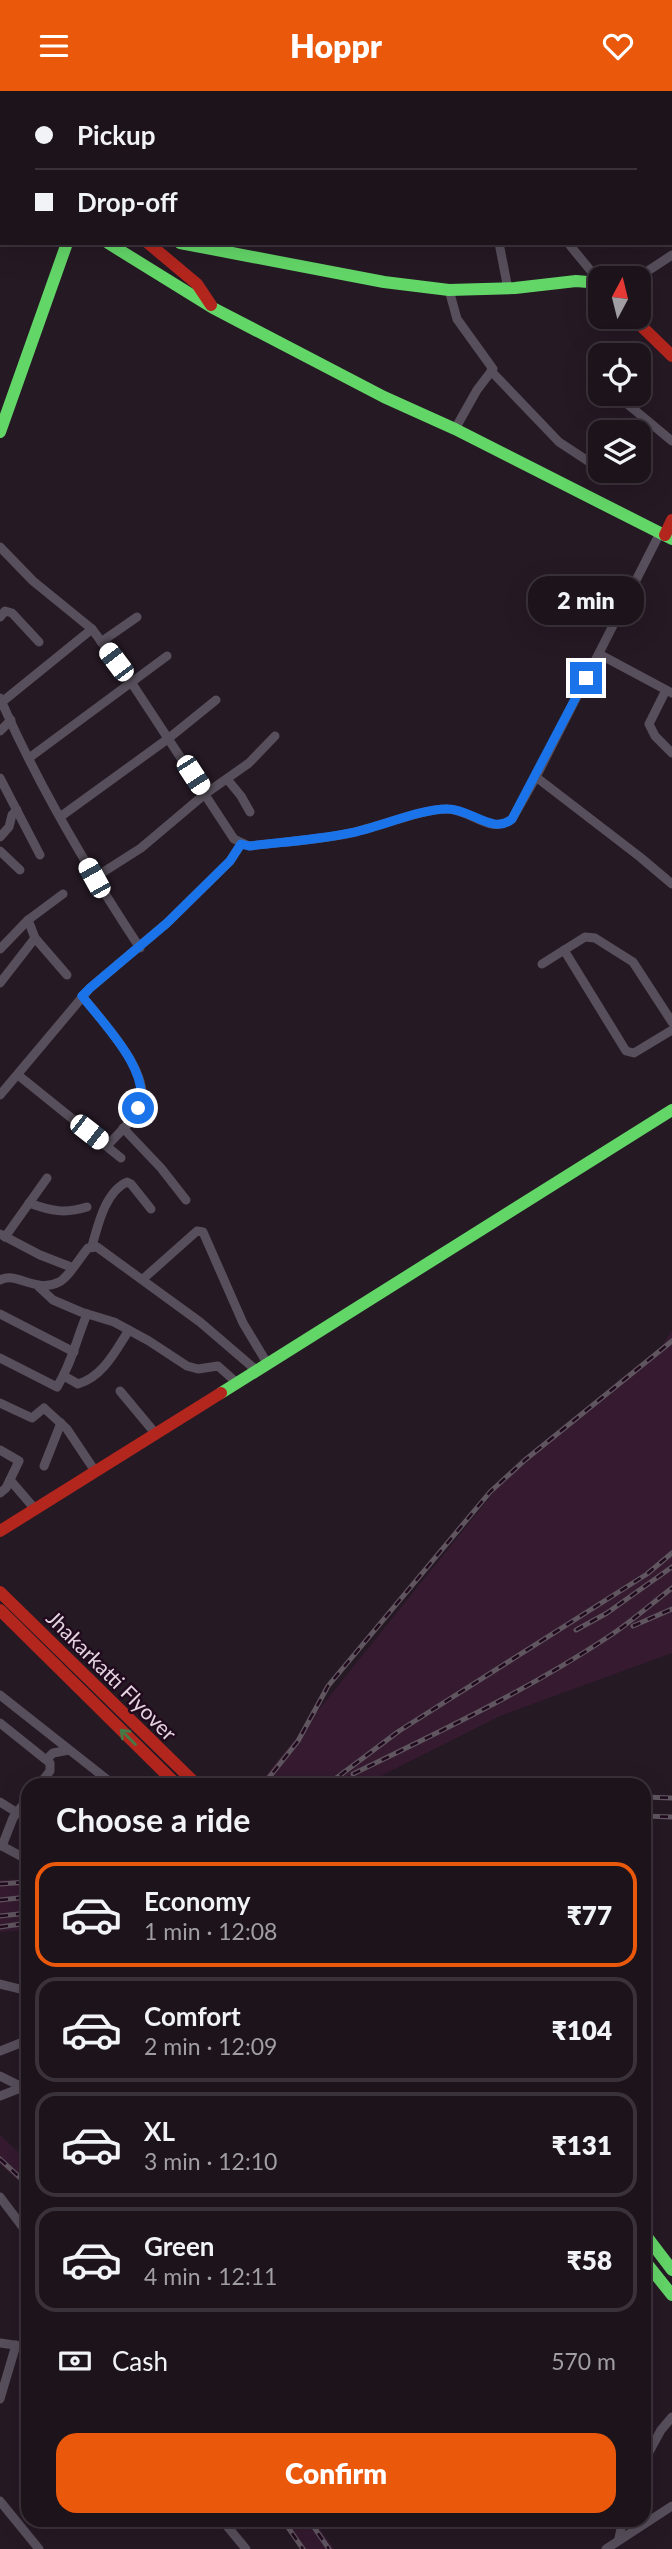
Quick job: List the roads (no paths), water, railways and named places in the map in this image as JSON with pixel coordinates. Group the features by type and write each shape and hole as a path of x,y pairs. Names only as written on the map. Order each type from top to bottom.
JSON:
{"street":[{"path":"1,427 66,245"},
{"path":"111,245 213,308 384,397 455,429 666,536"},
{"path":"151,245 197,284 213,308"},
{"path":"175,264 180,245"},
{"path":"499,245 508,289"},
{"path":"570,245 588,268"},
{"path":"210,246 384,282 449,290 508,289 588,282"},
{"path":"150,270 161,253"},
{"path":"651,268 672,255"},
{"path":"449,290 457,319 492,366 455,429"},
{"path":"644,329 672,356"},
{"path":"491,371 559,442 588,461"},
{"path":"630,406 672,441"},
{"path":"0,547 33,582 92,629 169,738 234,839 249,846 349,833 447,809 467,813 493,825 500,826 512,819 599,654 666,536 672,520"},
{"path":"0,617 5,611 12,613 39,642"},
{"path":"101,642 137,617"},
{"path":"92,629 1,700 94,878 140,948"},
{"path":"599,654 669,691 649,724 655,736 672,753"},
{"path":"29,758 167,656"},
{"path":"60,817 169,738 216,700"},
{"path":"0,730 11,720"},
{"path":"94,878 141,848 205,794 255,758 275,736"},
{"path":"536,777 672,884"},
{"path":"0,778 40,855"},
{"path":"227,779 250,812"},
{"path":"0,837 9,827 12,815 17,810"},
{"path":"0,1095 4,1083 18,1075 82,996 98,980 140,948 230,861 241,844"},
{"path":"0,851 20,870"},
{"path":"0,949 28,920 63,894"},
{"path":"28,920 35,938 67,975"},
{"path":"542,964 590,936 624,955 639,968 672,1022"},
{"path":"0,983 35,938"},
{"path":"564,950 626,1051 634,1053 672,1030"},
{"path":"82,996 128,1057 138,1077 141,1103 107,1146"},
{"path":"18,1075 121,1158"},
{"path":"0,1531 672,1109"},
{"path":"122,1128 161,1168 186,1200"},
{"path":"47,1178 3,1235 71,1268"},
{"path":"39,1287 62,1281 92,1246 108,1202 125,1183 134,1187 151,1209"},
{"path":"30,1203 58,1212 73,1212 87,1207"},
{"path":"143,1279 197,1231 203,1232 261,1366"},
{"path":"92,1246 143,1279 261,1366"},
{"path":"0,1280 9,1277 39,1287 53,1300 129,1330 187,1366 198,1369 218,1366 236,1382"},
{"path":"0,1314 74,1352"},
{"path":"0,1359 57,1387 74,1352 87,1314"},
{"path":"64,1376 78,1384 85,1382 106,1365 129,1330"},
{"path":"120,1391 155,1433"},
{"path":"0,1403 29,1418 35,1417 44,1408 61,1423 95,1471"},
{"path":"44,1466 61,1423"},
{"path":"0,1450 19,1461 0,1493"},
{"path":"10,1480 35,1509"},
{"name":"Jhakarkatti Flyover","path":"0,1592 190,1778"},
{"name":"Jhakarkatti Flyover","path":"0,1610 170,1778"},
{"path":"0,1695 105,1778"},
{"path":"1,1725 47,1759 50,1771 44,1778"},
{"path":"47,1759 57,1752 69,1750"},
{"path":"0,1802 16,1812"},
{"path":"21,1806 1,1846 21,1856"},
{"path":"0,1984 21,1989"},
{"path":"0,2051 21,2043"},
{"path":"0,2074 21,2084"},
{"path":"0,2096 21,2088"},
{"path":"0,2197 21,2225"},
{"path":"651,2242 672,2270"},
{"path":"651,2269 672,2295"},
{"path":"0,2343 21,2346"},
{"path":"0,2399 16,2345"},
{"path":"651,2450 671,2420"},
{"path":"1,2505 39,2549"},
{"path":"651,2518 672,2505"},
{"path":"228,2527 246,2549"},
{"path":"619,2538 621,2527"},
{"path":"606,2549 637,2527"}],"railway":[{"path":"269,1778 298,1741 328,1686 490,1492 525,1460 672,1341"},
{"path":"336,1778 399,1731 647,1574 672,1553"},
{"path":"576,1630 607,1613 672,1567"},
{"path":"353,1774 547,1675 616,1631 672,1588"},
{"path":"633,1626 672,1609"},
{"path":"651,1797 672,1798"},
{"path":"651,1816 672,1817"},
{"path":"0,1884 21,1882"},
{"path":"0,1900 21,1898"},
{"path":"0,1916 21,1914"},
{"path":"0,1927 21,1924"},
{"path":"0,2159 21,2178"},
{"path":"288,2527 303,2549"},
{"path":"314,2527 329,2549"}]}
